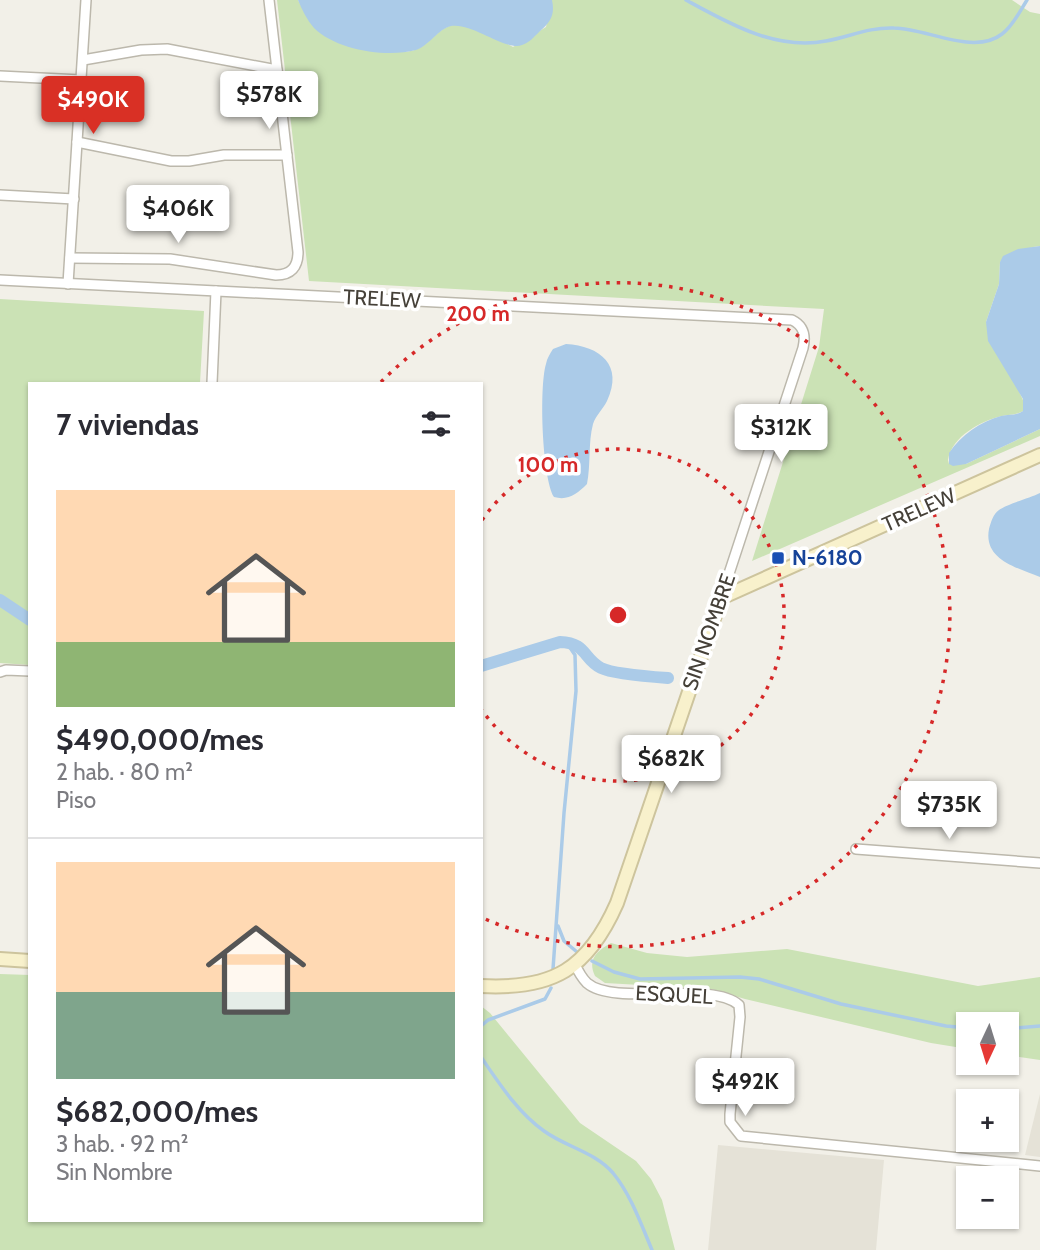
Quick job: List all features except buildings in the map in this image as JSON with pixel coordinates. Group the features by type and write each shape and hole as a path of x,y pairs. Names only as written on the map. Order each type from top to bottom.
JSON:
{"main road":[{"name":"TRELEW","path":"721,598 1040,455"},
{"name":"SIN NOMBRE","path":"575,964 600,936 617,903 721,598"},
{"path":"0,959 28,961"},
{"path":"483,986 529,986 560,974 575,964"}],"street":[{"path":"68,284 86,0"},
{"path":"70,258 170,259 276,275 286,274 295,268 298,252 269,0"},
{"path":"83,60 141,50 167,49 277,70"},
{"path":"0,76 81,80"},
{"path":"77,142 171,161 224,155 287,155"},
{"path":"0,195 74,199"},
{"name":"TRELEW","path":"0,280 784,319 803,328"},
{"path":"212,382 216,291"},
{"name":"SIN NOMBRE","path":"721,598 803,348 803,328"},
{"path":"0,673 6,670 28,671"},
{"path":"856,849 1040,863"},
{"name":"ESQUEL","path":"575,964 586,982 604,990 720,997 739,1005 730,1122 741,1136 1040,1166"}],"shaded area":[{"path":"1040,1094 1040,1157 1025,1155"},
{"path":"718,1145 884,1160 876,1250 708,1250"}],"green space":[{"path":"277,0 298,0 305,13 326,33 352,46 381,52 415,50 443,29 453,25 475,29 513,47 546,27 552,0 1012,0 1030,12 1040,14 1040,246 1000,262 999,284 986,322 1023,400 1023,411 994,418 969,431 955,444 948,460 949,464 966,464 1040,429 1040,436 752,561 819,347 824,309 309,281"},
{"path":"0,299 204,311 200,382 28,382 28,665 0,663"},
{"path":"611,943 647,953 687,957 787,949 978,986 1040,977 1040,1060 1019,1057 1019,1012 956,1012 956,1047 711,989 605,983 595,976 593,970 593,960 598,952"},
{"path":"0,974 28,975 28,1222 483,1222 483,1008 580,1123 636,1161 651,1179 662,1200 675,1250 0,1250"}],"water":[{"path":"298,0 552,0 553,10 547,25 522,45 508,44 469,28 451,26 416,50 391,53 348,47 324,36 309,22"},
{"path":"1040,246 1040,429 966,464 953,466 949,464 949,453 965,435 993,419 1023,411 1023,399 988,341 986,322 999,284 1000,262 1003,256 1018,249"},
{"path":"566,344 598,353 606,360 613,377 607,401 593,424 587,484 572,496 559,498 554,497 547,471 543,392 546,362 553,349"},
{"path":"1040,493 1040,577 1013,566 997,555 991,548 989,529 997,512"}],"waterway":[{"path":"686,0 753,33 789,42 807,43 885,28 907,29 964,42 991,40 1010,27 1027,0"},
{"path":"0,600 28,619"},
{"path":"483,665 560,642 580,648 601,668 668,678"},
{"path":"553,969 576,691 575,655 567,643"},
{"path":"558,926 564,941 577,952"},
{"path":"592,961 614,972 640,979 759,979 841,1004 956,1027"},
{"path":"483,1024 545,999 551,988"},
{"path":"1019,1028 1040,1026"},
{"path":"483,1060 510,1097 535,1124 553,1137 598,1160 613,1173 630,1200 652,1250"}],"place":[{"name":"N-6180","path":"778,558"}]}
